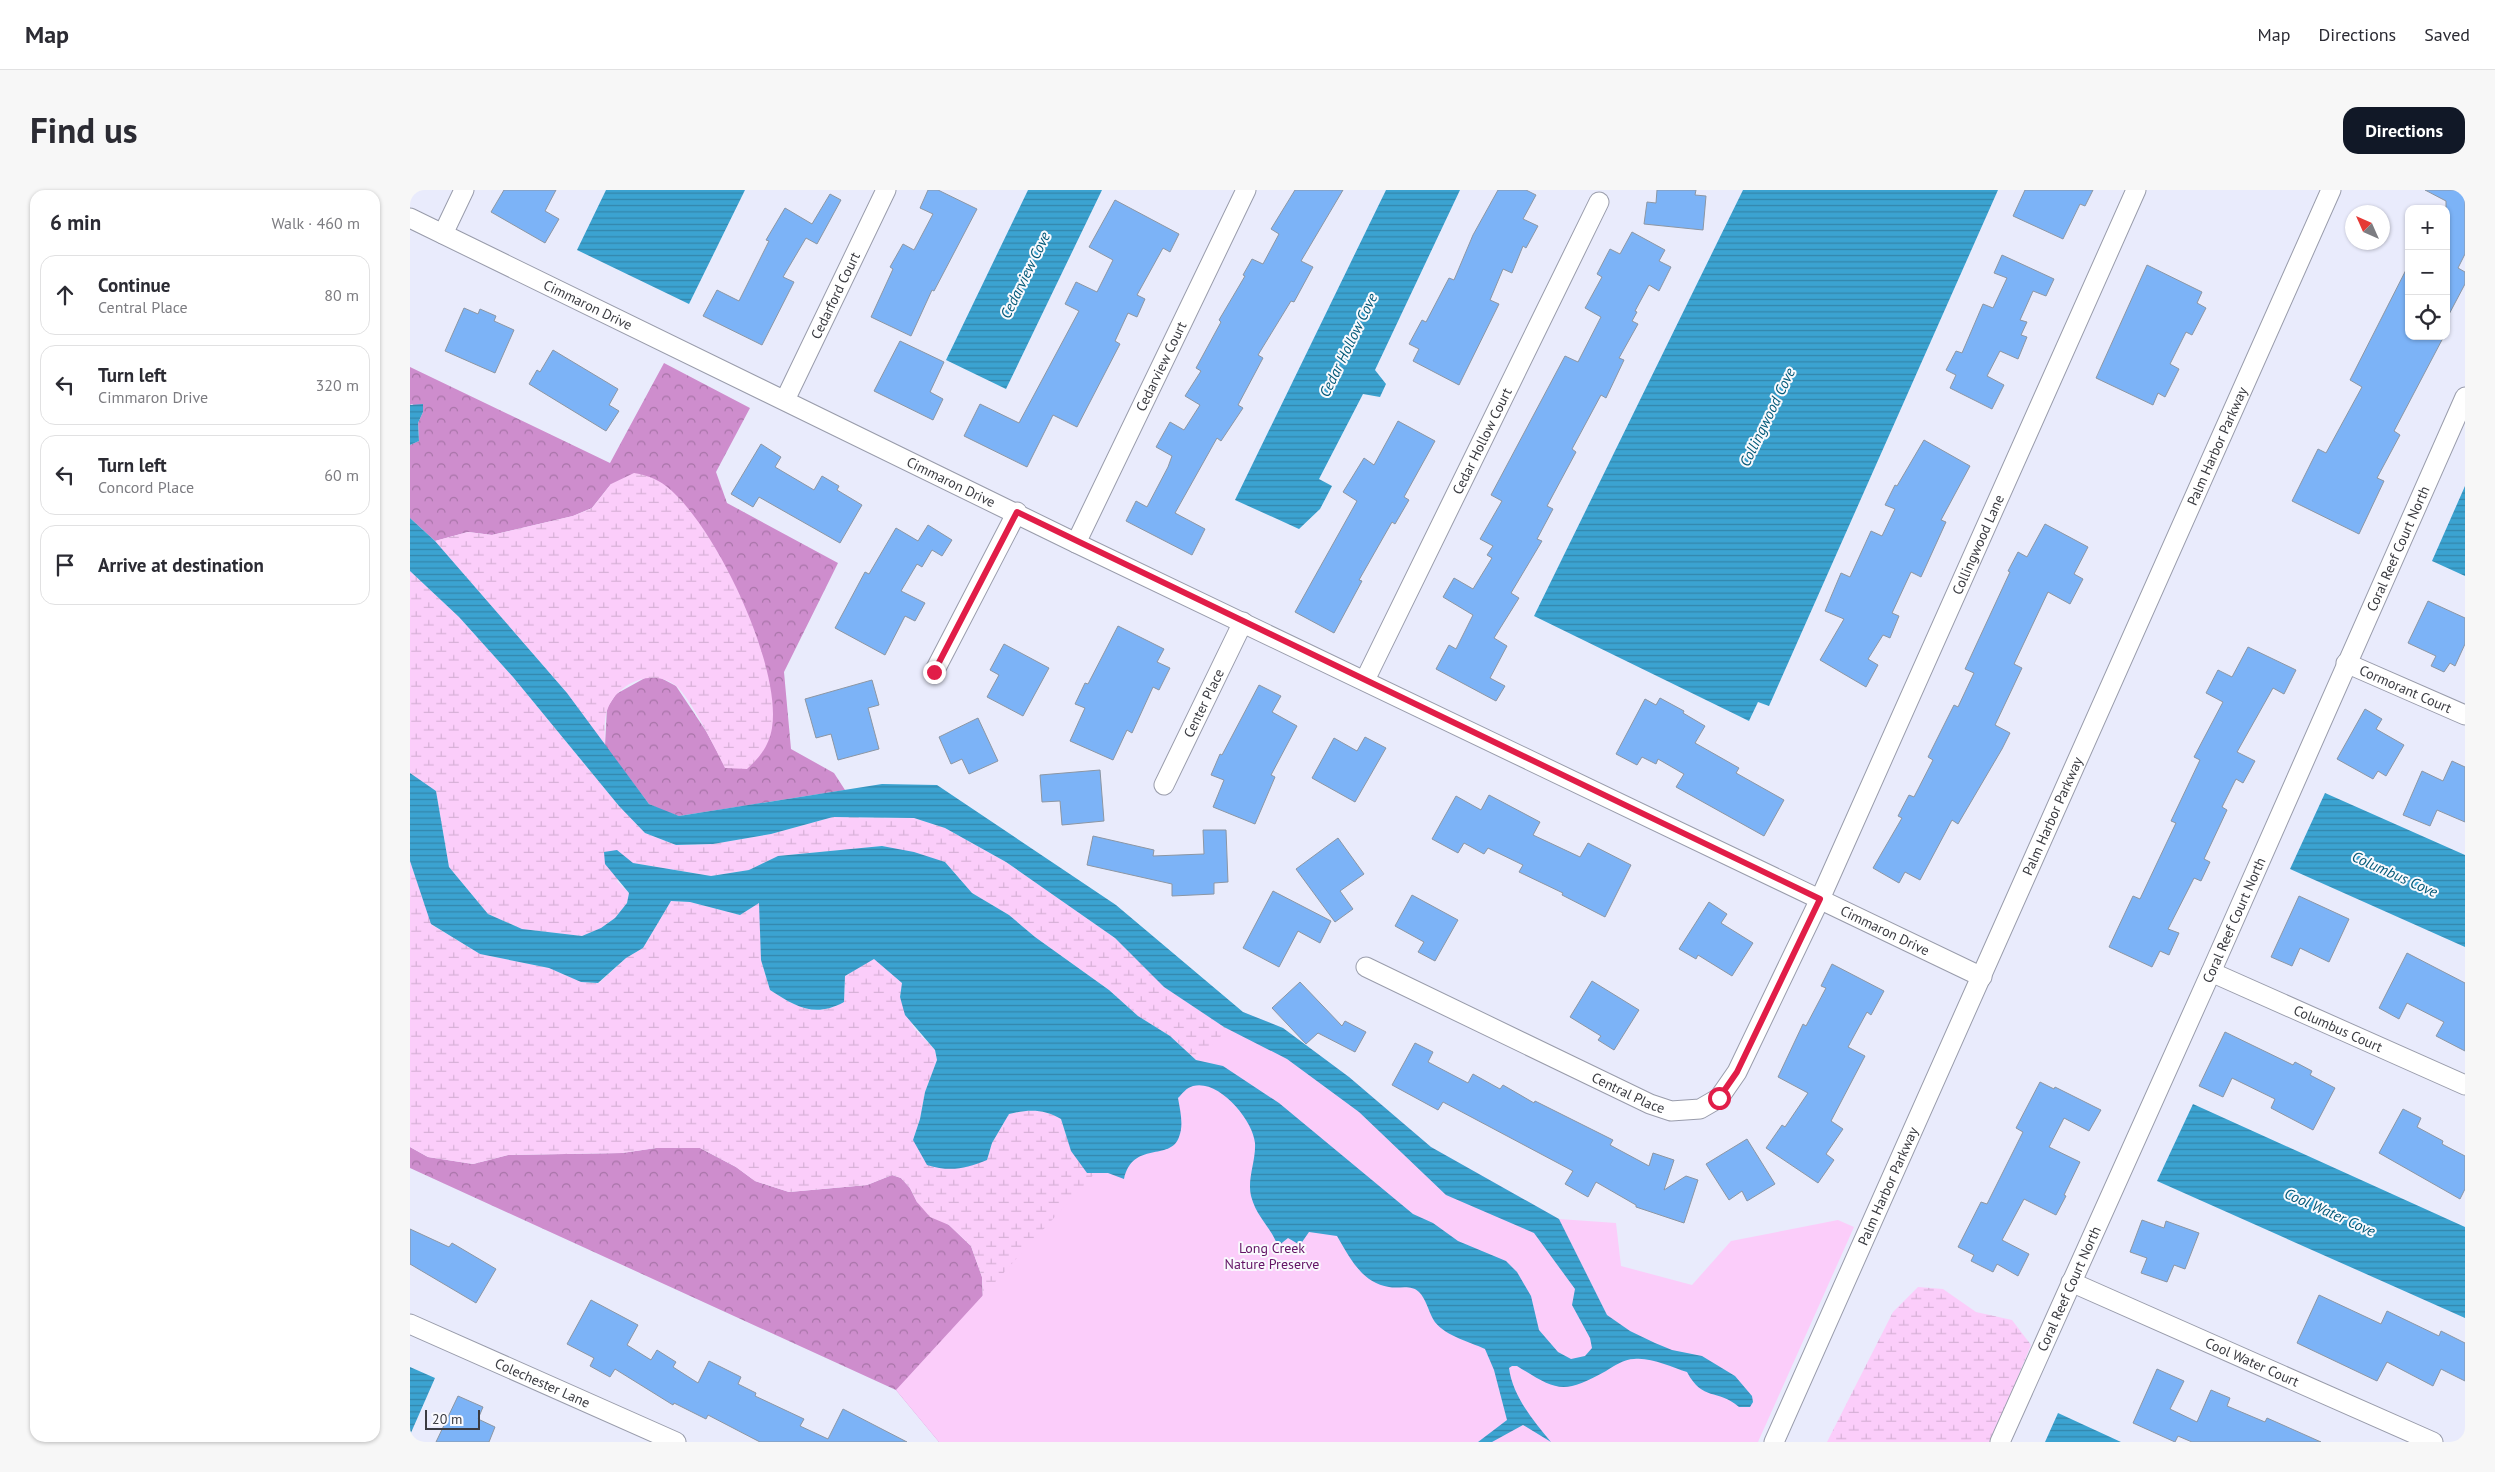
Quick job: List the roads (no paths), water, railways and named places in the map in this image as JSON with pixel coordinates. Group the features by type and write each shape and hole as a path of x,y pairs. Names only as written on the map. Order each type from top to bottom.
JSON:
{"street":[{"path":"443,234 464,190"},
{"name":"Cedarford Court","path":"785,400 886,190"},
{"name":"Cedarview Court","path":"1076,543 1246,190"},
{"name":"Collingwood Lane","path":"1820,899 2136,190"},
{"name":"Palm Harbor Parkway","path":"1774,1442 2331,190"},
{"name":"Cedar Hollow Court","path":"1366,680 1599,202"},
{"name":"Cimmaron Drive","path":"410,218 1017,512 1076,543 1366,680 1982,977"},
{"name":"Coral Reef Court North","path":"2000,1442 2211,972 2465,397"},
{"path":"934,672 1017,512"},
{"name":"Center Place","path":"1164,785 1243,622"},
{"name":"Cormorant Court","path":"2346,663 2465,715"},
{"name":"Central Place","path":"1366,967 1636,1098 1671,1111 1690,1112 1700,1109 1719,1098 1731,1082 1820,899"},
{"name":"Columbus Court","path":"2211,972 2465,1085"},
{"name":"Cool Water Court","path":"2071,1282 2432,1442"},
{"name":"Colechester Lane","path":"410,1324 676,1442"}],"water":[{"path":"606,190 745,190 689,304 577,250"},
{"name":"Cedarview Cove","path":"1028,190 1102,190 1006,389 946,360"},
{"name":"Cedar Hollow Cove","path":"1386,190 1460,190 1375,370 1386,384 1380,397 1363,394 1319,479 1332,486 1320,509 1299,529 1235,500"},
{"name":"Collingwood Cove","path":"1743,190 1998,190 1769,706 1758,702 1749,721 1534,616"},
{"path":"423,404 423,412 418,423 419,441 410,445 410,405"},
{"path":"2465,486 2465,576 2432,561"},
{"path":"410,518 435,541 567,693 649,804 679,816 882,784 937,785 1116,905 1243,1012 1283,1028 1349,1077 1431,1147 1559,1219 1607,1315 1630,1331 1655,1343 1672,1350 1702,1356 1735,1376 1752,1396 1753,1402 1750,1407 1739,1407 1731,1401 1705,1391 1693,1381 1687,1372 1647,1359 1627,1360 1591,1379 1569,1387 1551,1385 1517,1366 1512,1366 1509,1368 1511,1379 1519,1398 1551,1442 1523,1425 1492,1442 1478,1442 1507,1420 1494,1370 1485,1349 1456,1337 1437,1325 1423,1298 1416,1290 1409,1287 1380,1285 1364,1275 1337,1236 1309,1232 1300,1245 1288,1238 1278,1246 1256,1210 1251,1196 1250,1183 1255,1143 1248,1123 1233,1103 1224,1095 1203,1085 1191,1087 1178,1098 1181,1128 1179,1137 1174,1144 1168,1149 1143,1155 1135,1160 1129,1167 1124,1179 1108,1173 1087,1173 1071,1151 1061,1119 1049,1113 1036,1111 1009,1114 992,1143 987,1160 957,1169 927,1165 913,1140 920,1119 925,1092 937,1060 935,1050 905,1015 900,997 902,983 874,959 845,976 844,1002 834,1007 815,1010 788,1001 770,990 761,960 759,903 740,915 690,902 671,901 643,948 626,958 598,983 581,982 549,968 480,954 431,924 410,861 410,773 436,791 449,867 488,914 522,929 582,936 601,928 615,918 627,903 629,893 605,864 604,852 617,850 633,863 711,876 749,870 778,856 882,846 914,852 945,862 972,893 1009,915 1035,937 1109,990 1138,1016 1170,1036 1196,1060 1223,1066 1279,1103 1413,1214 1433,1223 1458,1241 1506,1261 1517,1272 1531,1296 1539,1330 1558,1352 1571,1359 1585,1356 1592,1348 1590,1338 1572,1305 1575,1289 1534,1233 1446,1195 1359,1112 1287,1059 1224,1027 1164,987 1115,938 1006,862 945,828 914,818 833,817 771,834 713,844 676,845 645,833 619,806 513,677 459,617 410,571"},
{"name":"Columbus Cove","path":"2325,793 2465,855 2465,947 2290,869"},
{"name":"Cool Water Cove","path":"2193,1104 2465,1227 2465,1318 2157,1181"},
{"path":"410,1367 435,1378 410,1435"},
{"path":"2058,1413 2121,1442 2045,1442"}],"park label":[{"name":"Long Creek Nature Preserve","path":"1272,1256"}]}
